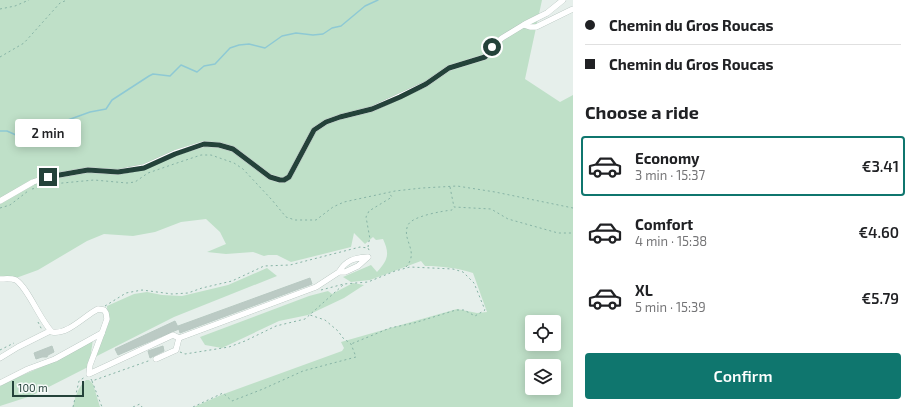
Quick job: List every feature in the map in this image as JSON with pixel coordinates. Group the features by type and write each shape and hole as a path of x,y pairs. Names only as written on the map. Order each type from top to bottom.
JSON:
{"street":[{"path":"0,201 33,182 48,177 88,170 118,172 144,168 175,154 204,144 219,145 233,149 270,177 284,180 289,177 314,130 326,122 372,109 426,84 449,68 485,57 492,47 502,38 547,13 563,0"},
{"path":"524,25 536,27 573,9"},
{"path":"339,272 345,272 358,266 368,257"},
{"path":"89,374 173,335 179,338 316,287 339,272 344,264 351,260 368,257"},
{"path":"0,279 12,279 20,285 52,332 58,333 66,330 91,313 98,309 102,309 106,314 107,319 90,365 89,374"},
{"path":"0,358 50,331"},
{"path":"0,383 28,369 55,359 102,333"},
{"path":"156,359 176,350 179,338"}],"path":[{"path":"0,8 15,6 29,0"},
{"path":"0,57 24,44 60,2 67,0"},
{"path":"0,208 10,205 31,189 52,184 94,180 127,183 135,182 148,173 188,159 206,155 222,158 243,169 286,217 295,220 316,220 333,207 344,202 389,192 457,186 573,208"},
{"path":"450,187 454,207"},
{"path":"368,257 370,253 368,248 370,239 366,217 369,211 392,197 389,192"},
{"path":"405,269 412,258 407,233 408,225 412,221 433,213 452,210 454,207 490,209 508,219 518,222 558,233 573,233"},
{"path":"102,309 106,304 126,293 142,290 172,294 188,293 232,281 264,266 290,265 360,247 368,248"},
{"path":"322,290 344,284 368,282 410,267 453,269 463,272 474,282 485,310 475,316 464,310 456,310 414,323 390,328 351,344"},
{"path":"176,350 185,354 229,347 276,326 305,319 344,284"},
{"path":"193,407 223,393 232,401 237,400 303,371 356,357 351,344 325,320 310,315"},
{"path":"36,318 42,330"},
{"path":"0,350 17,342"},
{"path":"92,381 156,359"},
{"path":"73,407 79,381 89,374 102,407"},
{"path":"133,407 140,404 142,407"}],"green space":[{"path":"0,0 542,0 525,79 560,102 573,95 573,407 194,407 221,395 342,351 344,348 341,342 457,309 477,313 487,312 473,273 461,270 425,266 421,261 370,280 351,282 343,277 371,265 377,272 384,264 387,257 387,249 383,239 376,240 373,237 365,244 354,233 351,247 291,262 277,255 264,256 253,252 226,254 207,252 226,244 220,232 206,219 181,222 155,232 133,236 104,234 87,241 38,270 16,278 0,276"},
{"path":"267,268 277,276 174,317 95,357 108,324 107,306 134,294 147,292 162,295 182,296 228,285"},
{"path":"353,283 364,285 344,298 308,315 279,321 222,348 205,345 200,337 309,296 328,291 332,294"},
{"path":"93,339 88,367 31,396 0,406 0,385 55,361"},
{"path":"86,380 89,380 93,384 100,407 73,407 77,392"}],"building":[{"path":"310,278 312,284 180,333 178,326"},
{"path":"175,321 179,329 118,355 115,349"},
{"path":"52,346 54,352 47,357 36,359 34,353"},
{"path":"163,346 164,351 150,358 148,351"}],"waterway":[{"path":"0,131 7,131 16,135 29,128 65,121 90,112 106,109 112,100 153,74 170,76 181,65 197,72 204,66 215,64 230,48 239,45 249,44 265,48 282,36 296,33 313,35 323,34 332,28 341,26 365,6 378,0"}],"route":[{"path":"48,177 88,170 118,172 144,168 175,154 204,144 219,145 233,149 270,177 284,180 289,177 314,130 326,122 372,109 400,97 426,84 449,68 485,57 492,47"}]}
